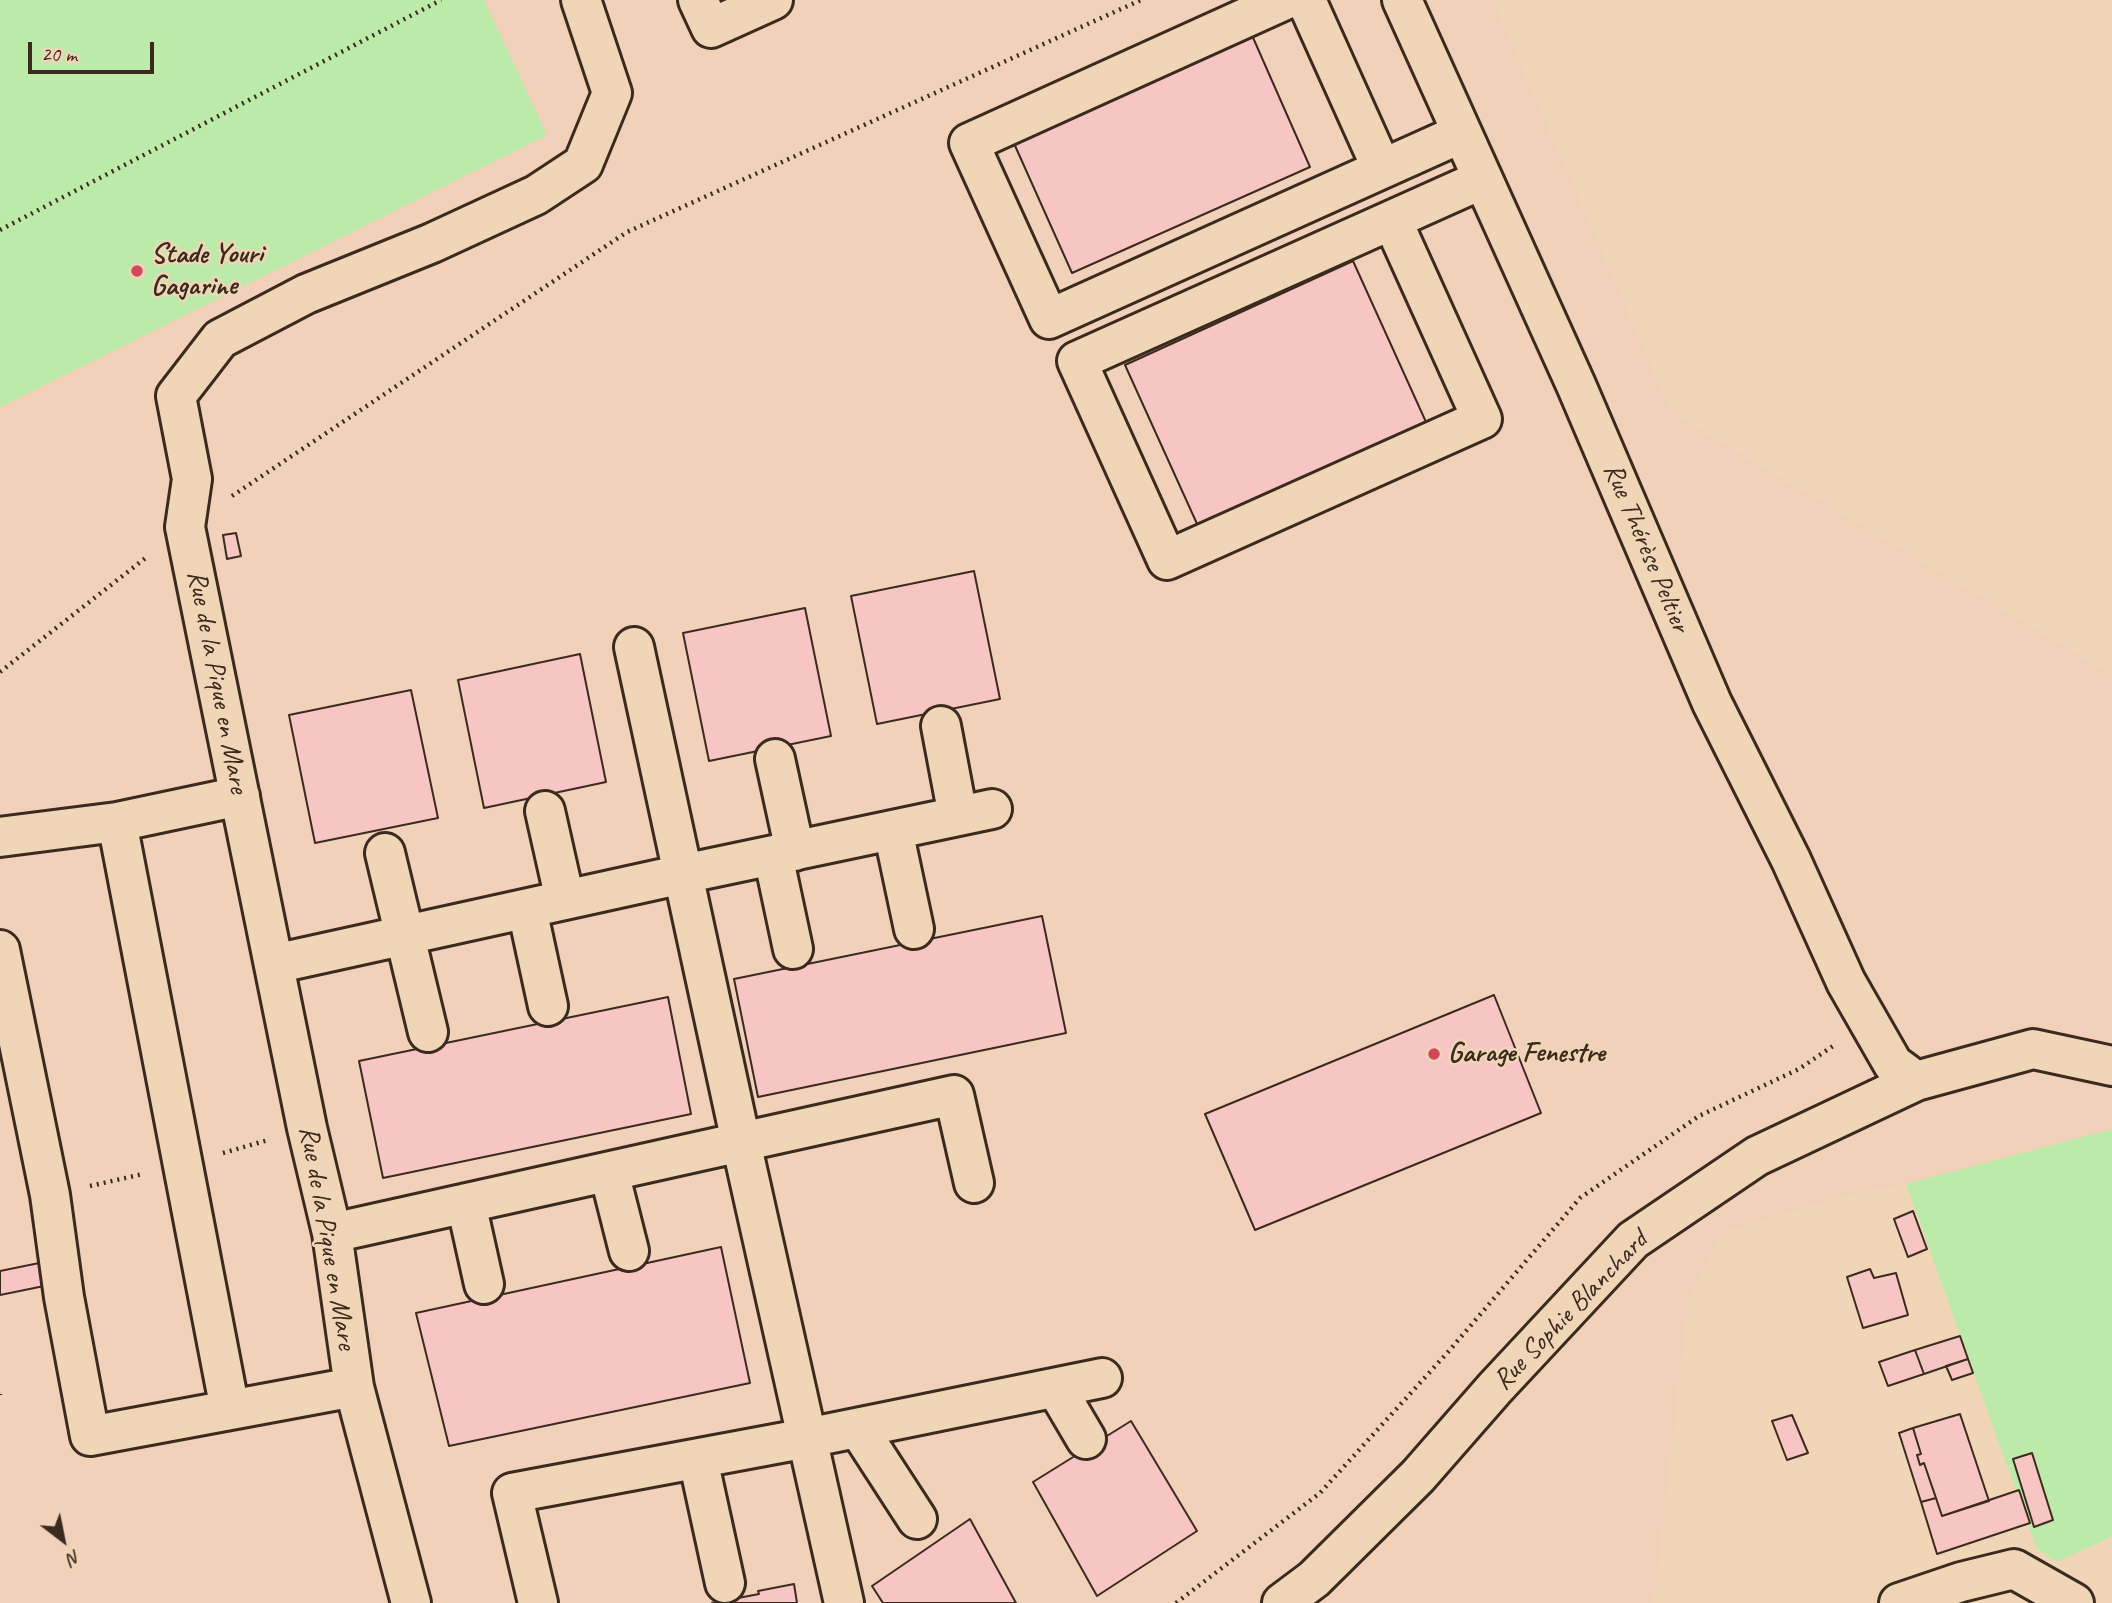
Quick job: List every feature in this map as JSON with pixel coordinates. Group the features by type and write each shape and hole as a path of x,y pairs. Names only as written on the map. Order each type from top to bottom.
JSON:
{"street":[{"name":"Rue de la Pique en Mare","path":"411,1603 354,1387 332,1233 274,964 186,527 192,479 176,396 220,339 306,294 432,243 537,195 583,164 612,93 581,0"},
{"path":"698,0 711,29 773,0"},
{"path":"1285,0 970,143 1049,319 1462,133"},
{"path":"1306,0 1382,169"},
{"name":"Rue Thérèse Peltier","path":"1402,0 1576,385 1712,703 1791,860 1846,982 1893,1064 1916,1081"},
{"path":"1392,220 1482,419 1167,560 1077,361 1483,178"},
{"path":"634,647 844,1603"},
{"path":"274,964 975,812 941,726"},
{"path":"775,759 793,949"},
{"path":"0,837 117,822 240,796"},
{"path":"545,811 565,900"},
{"path":"117,822 230,1410"},
{"path":"893,830 914,929"},
{"path":"385,853 428,1032"},
{"path":"527,909 548,1006"},
{"path":"0,950 50,1195 64,1297 90,1436 354,1387"},
{"name":"Rue Sophie Blanchard","path":"1282,1603 1314,1578 1418,1476 1494,1388 1633,1240 1757,1156 1916,1081 2033,1049 2112,1066"},
{"path":"332,1233 954,1095 974,1183"},
{"path":"609,1172 629,1251"},
{"path":"466,1203 484,1284"},
{"path":"538,1603 512,1493 807,1438 1101,1378"},
{"path":"1056,1388 1086,1439"},
{"path":"858,1428 918,1520"},
{"path":"698,1459 725,1583"},
{"path":"1899,1603 1961,1581 2014,1569 2074,1603"}],"path":[{"path":"0,230 441,0"},
{"path":"0,672 186,527 627,232 1141,0"},
{"path":"1176,1603 1320,1493 1448,1352 1580,1198 1699,1116 1799,1069 1869,1023"}],"shaded area":[{"path":"484,0 1493,0 1672,413 2112,675 2112,1129 1906,1184 1851,1194 1724,1232 1688,1303 1655,1595 1651,1603 0,1603 0,407 547,135"}],"green space":[{"name":"Stade Youri Gagarine","path":"0,0 484,0 547,135 0,407"},
{"path":"2112,1129 2112,1536 2057,1562 2037,1549 1906,1184"}],"building":[{"path":"1247,24 1310,167 1072,273 1008,130"},
{"path":"1353,261 1426,422 1198,526 1125,365"},
{"path":"236,533 241,556 227,559 223,535"},
{"path":"974,571 1000,699 877,724 851,596"},
{"path":"805,608 831,736 709,761 683,633"},
{"path":"580,654 606,782 484,808 458,680"},
{"path":"411,690 438,818 315,843 289,715"},
{"path":"1042,916 1066,1033 758,1097 734,979"},
{"name":"Garage Fenestre","path":"1494,995 1541,1113 1255,1230 1205,1114"},
{"path":"668,997 691,1114 383,1178 359,1061"},
{"path":"1913,1211 1927,1249 1908,1257 1894,1219"},
{"path":"721,1247 750,1383 449,1446 416,1313"},
{"path":"44,1262 49,1285 0,1295 0,1271"},
{"path":"1870,1269 1874,1278 1896,1273 1908,1315 1863,1328 1847,1277"},
{"path":"1960,1336 1968,1359 1924,1374 1915,1350"},
{"path":"1915,1350 1924,1374 1888,1386 1879,1362"},
{"path":"1968,1359 1973,1373 1952,1380 1946,1366"},
{"path":"1960,1414 1989,1501 1942,1516 1924,1463 1920,1465 1917,1455 1921,1454 1913,1428"},
{"path":"1792,1415 1808,1453 1787,1460 1772,1421"},
{"path":"1131,1421 1197,1531 1097,1596 1033,1482"},
{"path":"1913,1428 1921,1454 1917,1455 1920,1465 1924,1463 1936,1498 1921,1502 1899,1433"},
{"path":"2032,1453 2053,1520 2034,1527 2013,1459"},
{"path":"2019,1490 2030,1523 1937,1554 1921,1502 1936,1498 1942,1516"},
{"path":"970,1519 1016,1603 883,1603 872,1586"},
{"path":"794,1584 797,1603 712,1603 759,1594 758,1591"}],"place":[{"name":"Stade Youri Gagarine","path":"137,271"},
{"name":"Garage Fenestre","path":"1434,1054"}]}
